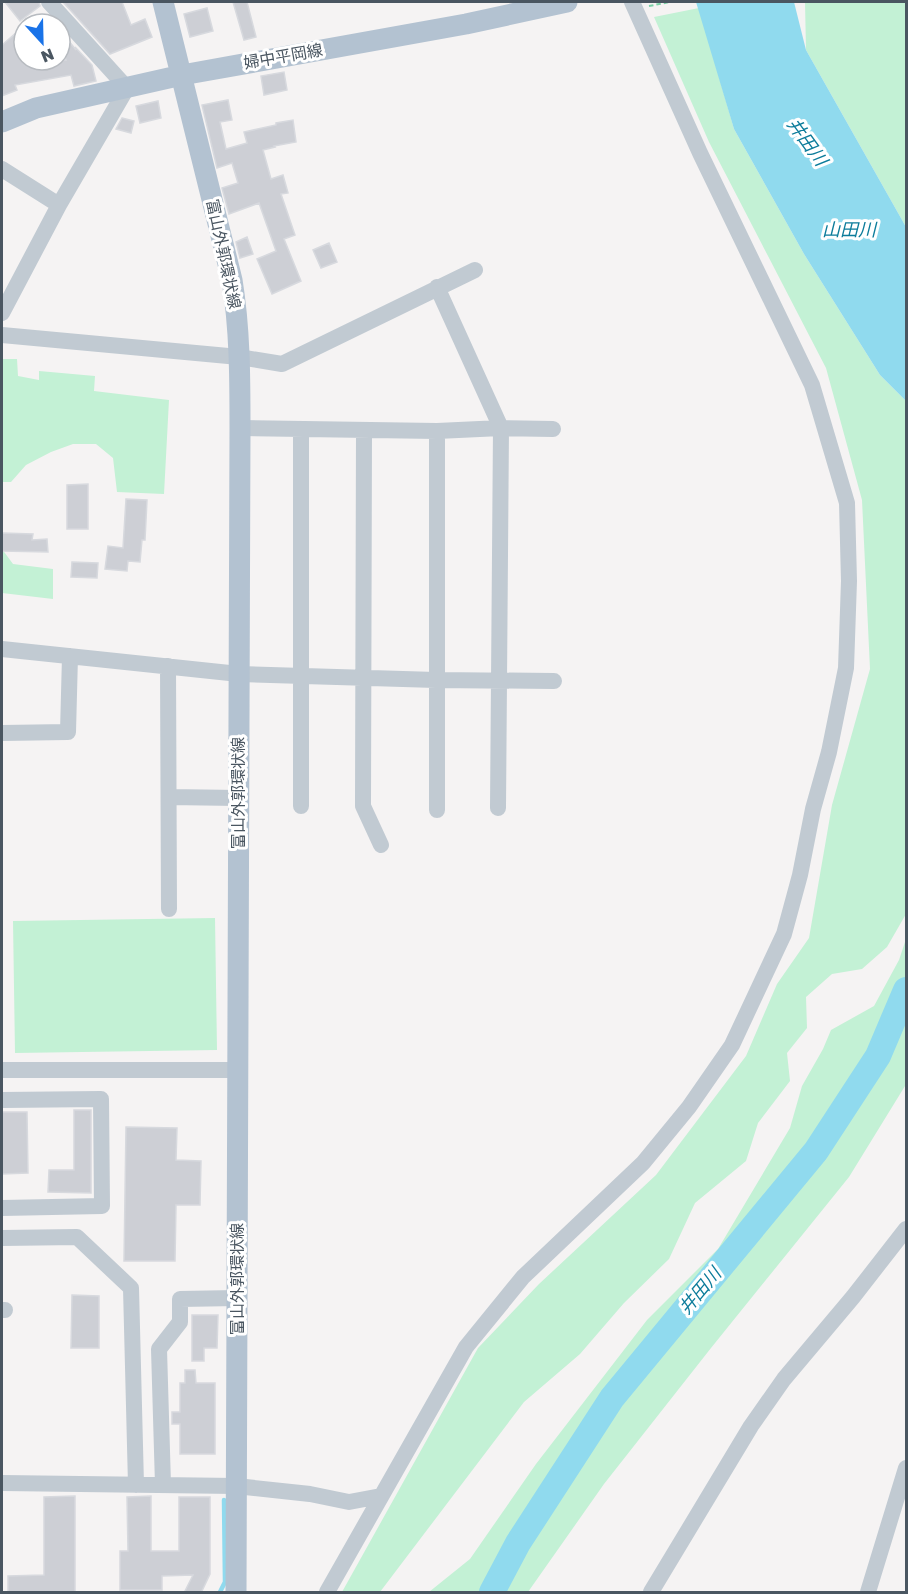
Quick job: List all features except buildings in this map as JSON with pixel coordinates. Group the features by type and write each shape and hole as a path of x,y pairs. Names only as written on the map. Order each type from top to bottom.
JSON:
{"main road":[{"name":"富山外郭環状線","path":"163,2 232,280 236,304 239,357 236,1593"},
{"name":"婦中平岡線","path":"2,122 36,108 182,75 466,24 567,2"}],"street":[{"path":"2,313 59,205 127,88 49,2"},
{"path":"327,1593 466,1347 523,1277 643,1163 689,1107 732,1045 784,934 800,875 813,809 829,752 846,668 849,581 847,503 812,385 700,153 637,4"},
{"path":"2,169 59,205"},
{"path":"2,335 239,357 282,364 475,270"},
{"path":"437,288 501,428 498,808"},
{"path":"240,428 437,431 501,428 553,429"},
{"path":"301,429 301,806"},
{"path":"364,430 363,806 381,845"},
{"path":"436,810 437,431"},
{"path":"2,649 239,674 554,681"},
{"path":"2,733 68,732 70,656"},
{"path":"168,666 169,909"},
{"path":"169,797 238,798"},
{"path":"2,1070 237,1070"},
{"path":"2,1100 100,1099 102,1206 2,1208"},
{"path":"651,1593 751,1426 784,1379 906,1229"},
{"path":"2,1238 77,1237 130,1288 136,1485"},
{"path":"163,1485 159,1349 180,1323 180,1299 237,1298"},
{"path":"868,1593 906,1467"},
{"path":"2,1483 236,1486 310,1494 348,1502 381,1496"}],"path":[{"path":"637,4 670,2"}],"green space":[{"path":"805,2 906,2 906,227 806,50"},
{"path":"699,8 734,129 804,254 880,375 906,401 906,914 887,947 862,969 832,974 806,997 807,1028 787,1053 790,1081 758,1123 746,1161 695,1203 669,1259 624,1303 580,1354 524,1402 380,1592 342,1592 478,1348 539,1284 656,1175 746,1056 777,984 809,938 832,805 870,669 862,500 826,368 709,142 654,17"},
{"path":"2,359 17,359 18,376 39,380 39,371 95,376 94,391 169,400 164,494 117,492 113,458 96,444 73,444 51,452 26,465 11,482 2,482"},
{"path":"2,549 13,564 53,569 53,599 2,593"},
{"path":"215,918 217,1050 15,1053 13,921"},
{"path":"906,939 905,1086 849,1177 604,1484 528,1592 429,1592 470,1559 536,1464 647,1320 718,1249 790,1128 802,1086 831,1030 874,1006 899,960"}],"water":[{"name":"山田川","path":"696,2 794,2 806,50 906,227 906,401 880,375 804,254 734,129"}],"waterway":[{"name":"井田川","path":"492,1592 518,1543 612,1398 816,1151 878,1056 906,990"},
{"path":"220,1592 225,1582 224,1500"}]}
